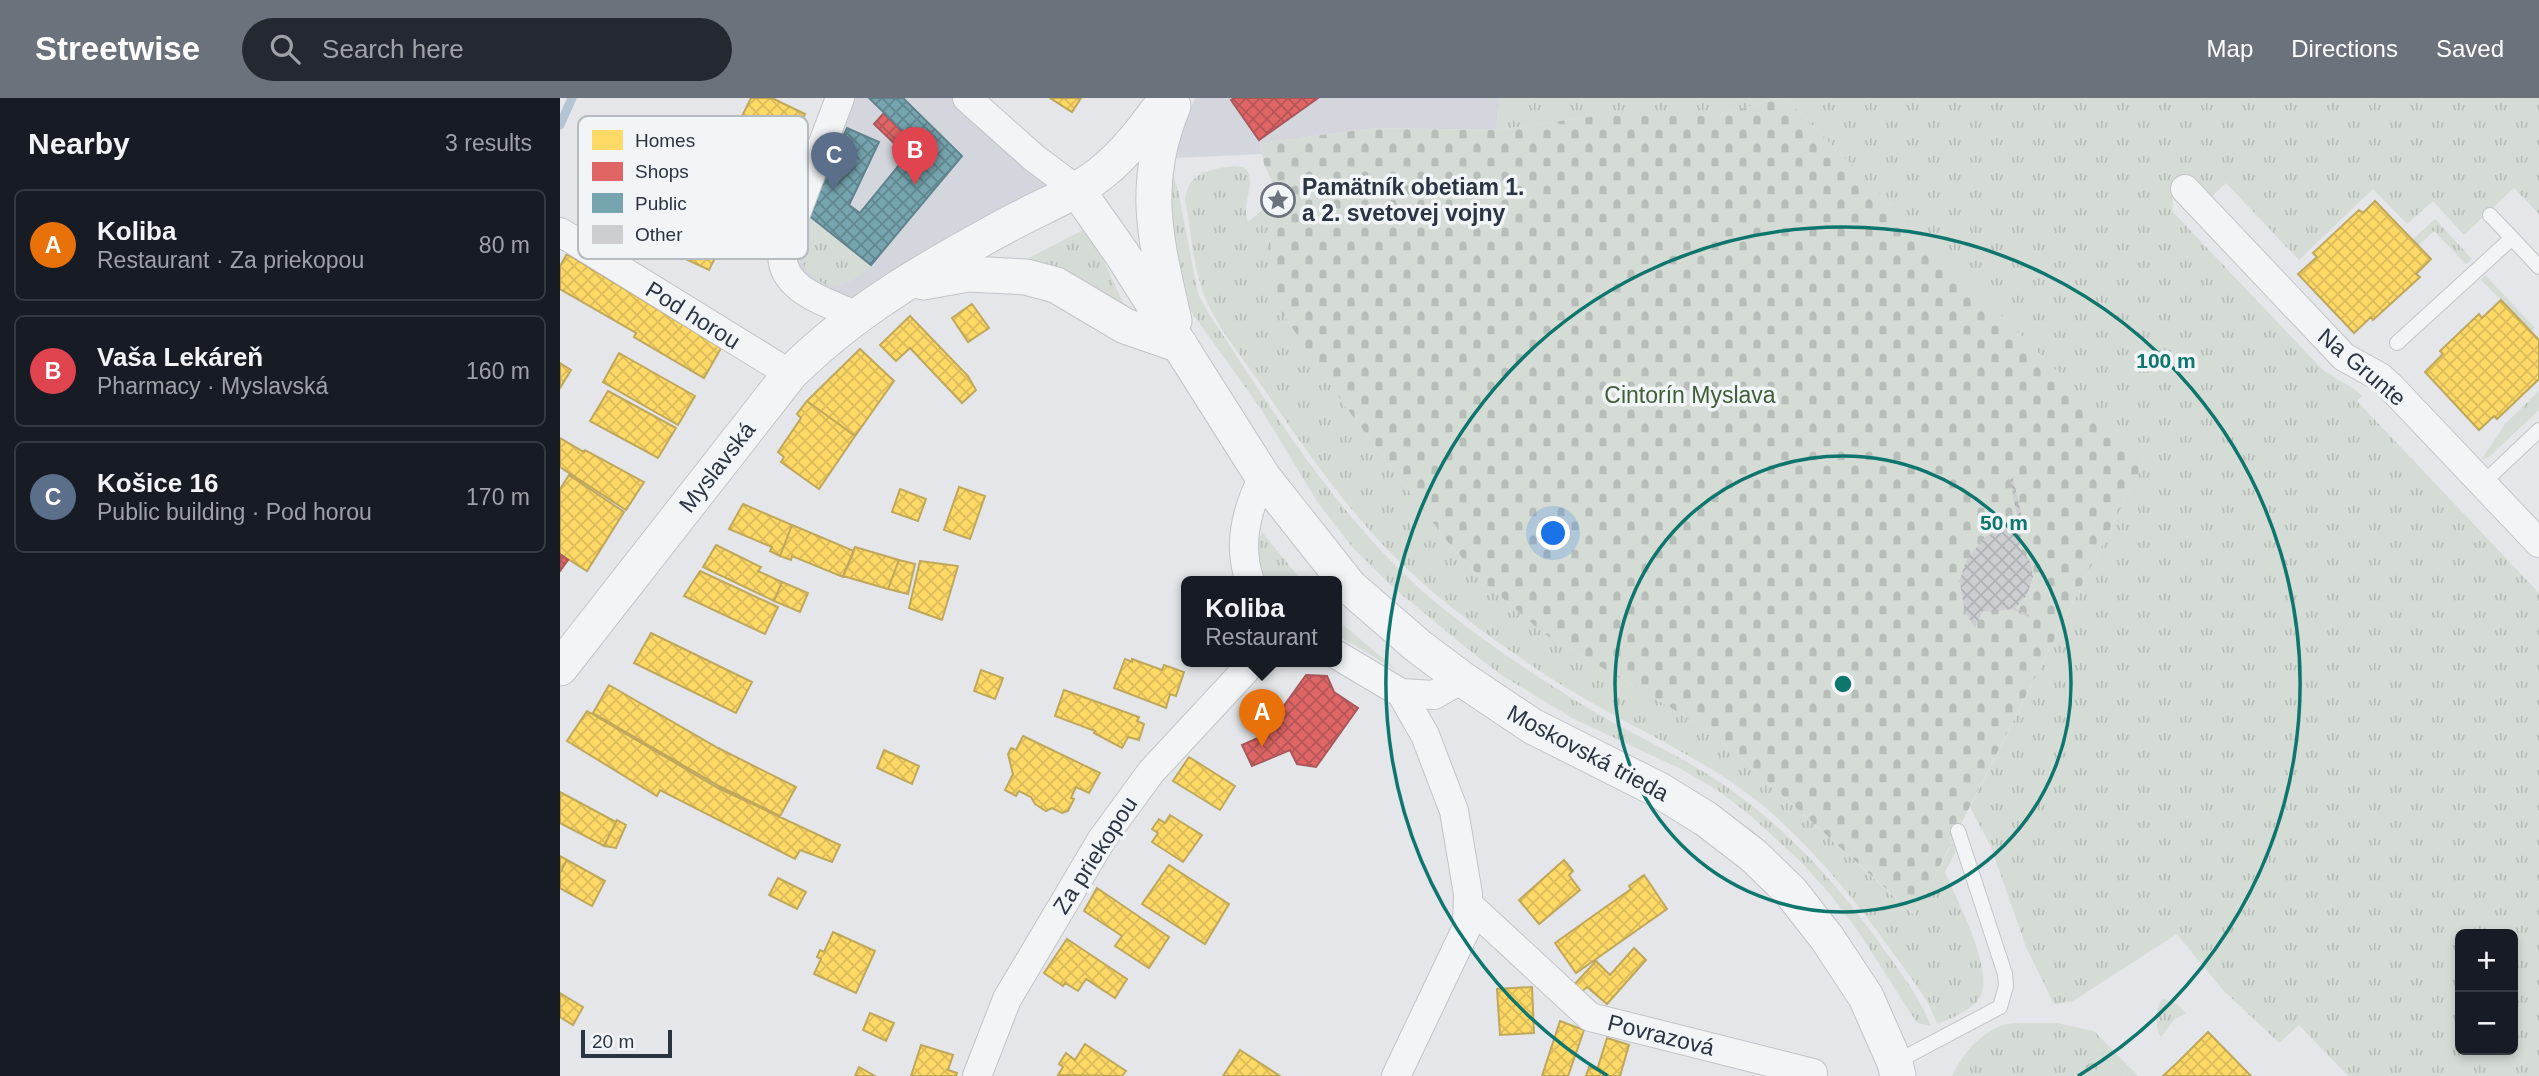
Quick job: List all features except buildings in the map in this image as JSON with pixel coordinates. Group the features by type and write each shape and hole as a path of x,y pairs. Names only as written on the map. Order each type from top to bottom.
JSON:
{"street":[{"path":"808,182 840,98"},
{"path":"967,98 1033,157 1077,190"},
{"name":"Myslavská","path":"560,668 790,374 821,343 896,288 1013,222 1077,190 1101,173 1131,144 1167,98"},
{"name":"Moskovská trieda","path":"1176,98 1156,154 1153,201 1158,250 1180,345"},
{"name":"Na Grunte","path":"2185,189 2344,357 2380,377 2539,543"},
{"name":"Moskovská trieda","path":"1077,190 1180,345 1263,477 1341,576"},
{"name":"Pod horou","path":"560,232 578,243"},
{"name":"Pod horou","path":"604,259 790,374"},
{"path":"782,259 788,278 798,287 856,315"},
{"name":"Myslavská","path":"896,288 968,274 1026,277 1056,285 1125,326 1180,345"},
{"path":"1249,576 1242,537 1254,494 1263,477"},
{"name":"Moskovská trieda","path":"1342,577 1350,587 1418,646 1462,679 1532,726 1659,790 1706,818 1754,856 1791,892 1827,937 1866,997 1896,1070"},
{"path":"1342,658 1401,693 1434,695 1462,679"},
{"name":"Za priekopou","path":"977,1076 1007,999 1102,839 1151,772 1248,667"},
{"path":"1396,1076 1467,927 1468,904 1461,841 1454,811 1425,735 1401,693"},
{"name":"Povrazová","path":"1468,904 1590,1017 1813,1073"},
{"path":"1409,1049 1418,1076"}],"lane":[{"path":"2490,215 2539,267"},
{"name":"Na Grunte","path":"2398,344 2512,238"},
{"path":"2483,483 2539,430"},
{"path":"1896,1070 2000,1007 2004,997 2005,974 1958,831"}],"shaded area":[{"path":"840,98 967,98 1077,190 856,315 816,298 790,259 808,259 808,182"},
{"path":"1196,98 1499,98 1496,130 1376,128 1260,143 1262,154 1175,158 1184,118"}],"green space":[{"path":"1499,98 1779,98 1716,116 1596,116 1496,130"},
{"path":"1785,98 2539,98 2539,214 2514,188 2464,235 2433,201 2407,224 2373,189 2299,260 2226,183 2211,197 2192,180 2173,198 2172,211 2319,366 2362,396 2357,401 2539,593 2539,1076 2348,1076 2299,1025 2279,1043 2222,989 2177,934 2073,1001 2054,1004 2026,947 1991,847 1970,807 2145,460"},
{"name":"Cintorín Myslava","path":"1785,98 2145,460 1915,915 1712,732 1543,633 1485,583 1447,541 1345,406 1274,301 1268,248 1278,195 1264,164 1260,143 1376,128 1496,130 1596,116 1716,116"},
{"path":"1234,166 1244,167 1250,179 1246,208 1248,222 1262,210 1276,207 1268,248 1275,302 1345,406 1447,541 1485,583 1543,633 1712,732 1914,915 1953,842 1956,851 1945,872 1973,936 1983,972 1983,987 1975,1003 1960,1014 1937,1024 1922,994 1861,909 1816,856 1766,808 1715,771 1576,694 1501,644 1432,591 1370,531 1289,425 1223,331 1204,295 1185,199 1187,190 1196,177 1209,171"},
{"path":"1172,173 1178,190 1198,294 1288,433 1345,509 1376,545 1409,579 1445,610 1506,655 1590,709 1713,778 1770,820 1828,878 1862,919 1907,982 1931,1026 1917,1023 1858,931 1829,893 1801,862 1750,815 1720,792 1681,769 1572,718 1503,676 1395,589 1353,548 1318,503 1261,409 1187,306 1165,197"},
{"path":"808,215 871,265 851,281 836,285 821,282 804,266 801,259 808,259"},
{"path":"2435,219 2472,259 2466,264 2434,231 2418,246 2412,240"},
{"path":"1083,230 1093,237 1128,314 1025,260"},
{"path":"2485,275 2535,328 2531,331 2481,280"},
{"path":"2539,391 2539,410 2489,457 2481,460 2506,423"},
{"path":"1262,532 1298,576 1262,576 1258,544"},
{"path":"1342,624 1398,671 1342,638"},
{"path":"2164,999 2178,1005 2186,1013 2174,1020 2161,1037 2157,1014 2159,1004"},
{"path":"2014,1023 2057,1023 2094,1031 2138,1076 2126,1076 2099,1049 2083,1065 2094,1076 1952,1076 1970,1049 1985,1034"},
{"path":"2099,1049 2126,1076 2094,1076 2083,1065"}],"waterway":[{"path":"560,125 572,98"}],"place":[{"name":"Vaša Lekáreň","path":"915,185"},
{"name":"Košice 16","path":"834,190"},
{"name":"Pamätník obetiam 1. a 2. svetovej vojny","path":"1278,200"},
{"name":"Koliba","path":"1262,747"}]}
